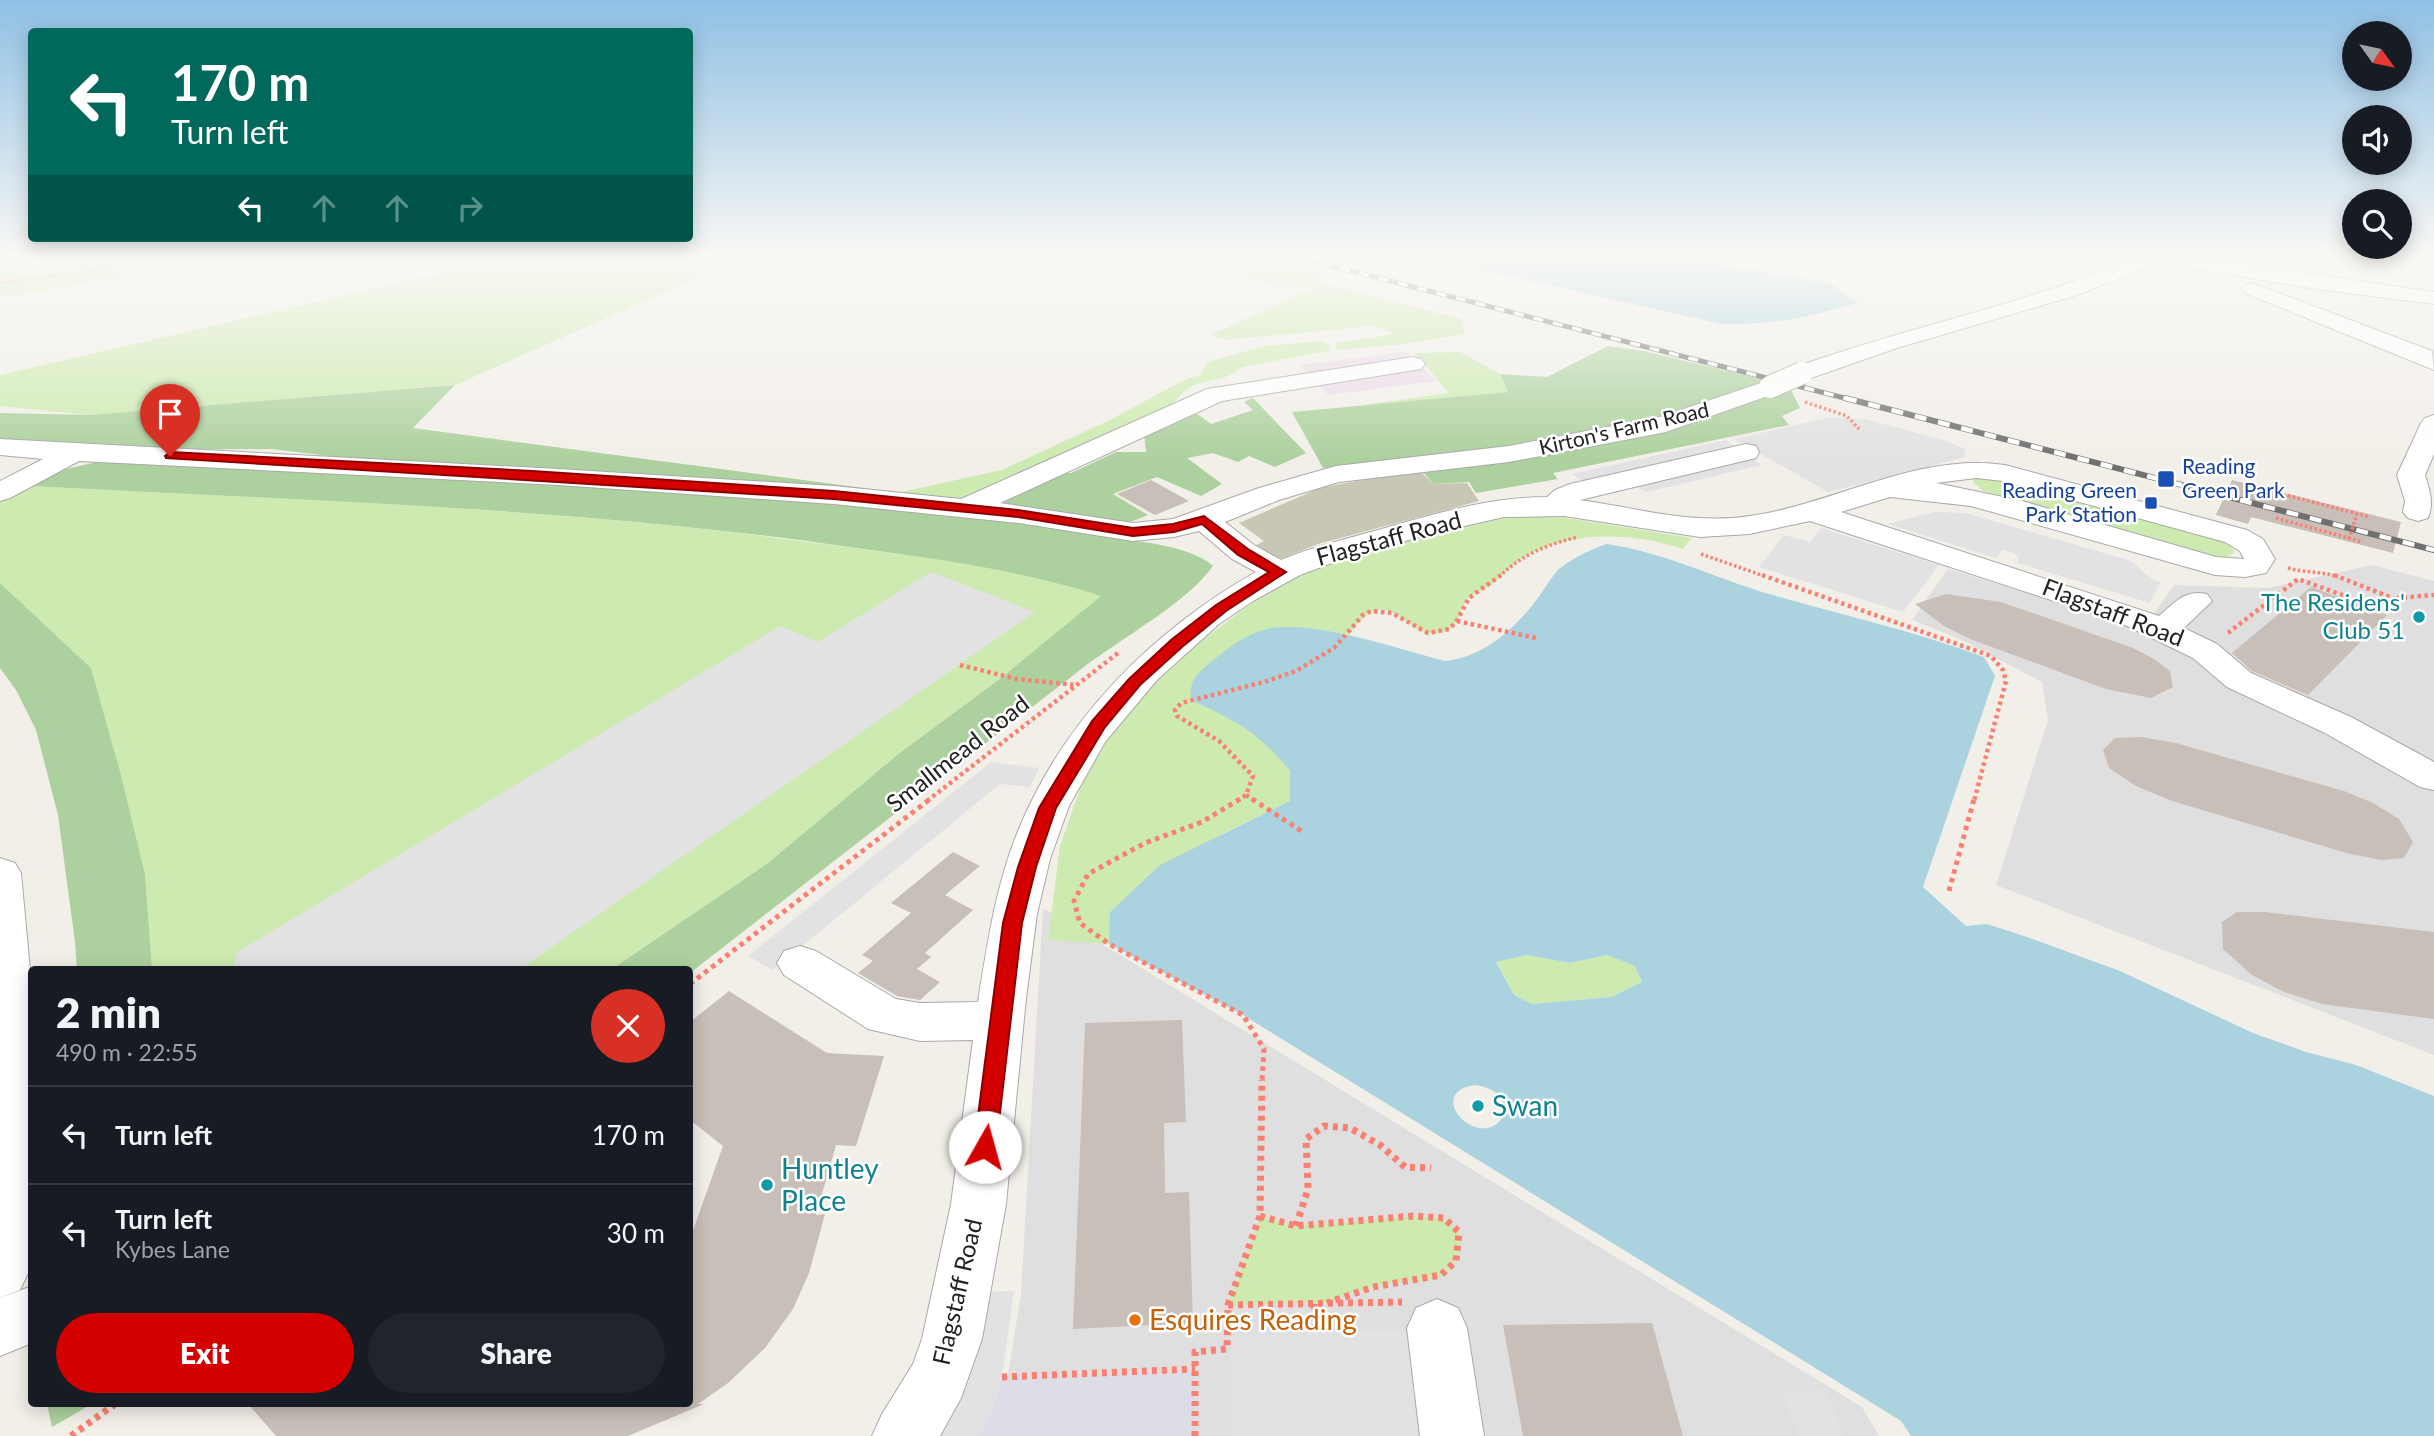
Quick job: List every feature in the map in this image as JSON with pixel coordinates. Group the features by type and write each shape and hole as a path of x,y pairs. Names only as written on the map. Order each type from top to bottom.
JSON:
{"street":[{"name":"Kirton's Farm Road","path":"0,447 545,476 834,495 966,508 1133,532 1174,528 1204,520 1312,479 1522,452 1666,424 1770,387 1852,353 1951,325"},
{"path":"2345,325 2424,356 2434,363"},
{"path":"966,508 1216,394 1413,364"},
{"path":"2418,512 2419,501 2411,475 2434,423"},
{"path":"1555,507 1565,496 1580,490 1746,452"},
{"path":"0,492 75,453"},
{"path":"1977,469 2005,473 2225,533 2252,545 2260,559 2255,566 2245,568 2215,566 1979,499 1931,490 1889,488 1955,470 1977,469"},
{"path":"1955,470 1960,484 1979,499"},
{"name":"Flagstaff Road","path":"904,1436 943,1368 973,1248 1013,923 1027,867 1047,808 1087,740 1109,709 1177,643 1221,608 1279,572 1312,559 1481,513 1555,507 1700,528 1746,527 1889,488"},
{"name":"Flagstaff Road","path":"1809,511 2032,582 2163,629 2205,651 2239,680 2337,725 2434,778"},
{"path":"1204,520 1243,552 1279,572"},
{"path":"2163,629 2196,601"},
{"path":"0,873 13,1064 0,1271"},
{"path":"800,963 885,1016 920,1022 1000,1021"},
{"path":"0,1327 28,1316"},
{"path":"1437,1328 1452,1436"}],"path":[{"path":"1809,403 1847,416 1859,429"},
{"path":"2285,498 2286,495 2370,517"},
{"path":"2349,539 2357,513"},
{"path":"2276,518 2363,542"},
{"path":"1195,1436 1195,1352 1227,1349 1228,1305 1260,1216 1260,1104 1264,1049 1242,1015 1109,944 1080,923 1073,901 1088,874 1145,843 1202,822 1246,795 1253,776 1237,754 1221,739 1177,716 1175,710 1181,703 1267,682 1292,673 1334,647 1349,635 1370,611 1390,611 1416,629 1426,632 1447,630 1457,621 1468,599 1492,585 1509,567 1526,555 1558,543 1588,537"},
{"path":"1695,553 1751,570 1991,656 2003,670 2006,681 1949,891"},
{"path":"2287,568 2305,573 2325,572 2395,599"},
{"path":"2305,573 2311,584"},
{"path":"2205,651 2298,579 2376,609 2395,599 2412,595 2434,595"},
{"path":"1457,621 1536,638"},
{"name":"Smallmead Road","path":"693,982 1129,644"},
{"path":"960,664 1016,680 1044,685 1076,685"},
{"path":"1246,795 1303,832"},
{"path":"1296,1226 1306,1199 1309,1181 1304,1158 1306,1139 1324,1126 1350,1128 1380,1145 1405,1167 1431,1168"},
{"path":"1260,1216 1296,1226 1413,1216 1444,1218 1459,1232 1461,1250 1447,1274 1426,1281 1392,1283 1360,1290 1326,1303"},
{"path":"1228,1305 1433,1301 1437,1328"},
{"path":"1314,1304 1316,1334"},
{"path":"1002,1377 1195,1369"},
{"path":"71,1436 111,1407"}],"shaded area":[{"path":"1405,352 1437,381 1328,395 1300,365"},
{"path":"1831,417 1865,419 1944,440 1965,449 1965,457 1828,492 1734,439"},
{"path":"1726,440 1762,465 1646,492 1626,479 1592,487 1572,474"},
{"path":"1421,472 1433,484 1467,483 1479,501 1318,544 1265,565 1243,552 1264,541 1239,523 1320,488 1388,475"},
{"path":"1935,512 1965,513 2131,561 2153,580 2161,582 2150,603 2018,563 2019,557 2012,552 2003,550 1996,558 1888,524"},
{"path":"1821,528 1939,565 1903,612 1759,567 1784,535 1810,542"},
{"path":"2372,565 2434,581 2434,1055 1996,885 2048,720 2042,682 1960,639 1912,620 1948,569 2143,629 2174,585 2268,588"},
{"path":"931,572 1035,612 524,966 234,966 236,953 780,626 818,642"},
{"path":"991,762 1039,768 1030,787 1000,784 773,970 748,956"},
{"path":"1043,908 1862,1407 1879,1436 989,1436 1002,1412 1021,1294"},
{"path":"1014,1291 1002,1377 993,1409 979,1436 937,1436 977,1292"},
{"path":"1437,1328 1452,1436 1233,1436 1230,1337"},
{"path":"1195,1369 1195,1436 979,1436 993,1409 1002,1377"},
{"path":"1826,1390 1844,1436 1799,1436 1783,1392"}],"green space":[{"path":"216,325 591,325 455,385 90,415 0,406 0,375"},
{"path":"1232,325 1463,325 1465,334 1405,344 1336,350 1337,342 1393,333 1372,326 1226,340 1210,335"},
{"path":"1320,341 1330,345 1329,351 1241,367 1224,378 1199,383 1182,394 1173,404 959,501 897,493 1002,470 1110,420 1182,381 1200,375 1208,362 1265,346"},
{"path":"1608,346 1644,351 1789,386 1800,408 1782,416 1789,425 1553,473 1558,479 1476,493 1469,482 1433,484 1414,461 1323,468 1292,412 1508,392 1500,374 1547,377"},
{"path":"1460,352 1500,374 1508,392 1349,407 1449,393 1415,353"},
{"path":"455,385 413,428 990,505 1049,472 1071,473 1116,452 1146,452 1144,433 1193,411 1211,424 1253,410 1244,402 1253,398 1306,453 1275,467 1249,456 1238,462 1213,453 1187,458 1222,484 1201,496 1157,477 1113,494 1148,515 1098,535 1175,548 1213,566 1169,608 1080,670 693,971 693,966 616,966 768,863 897,755 1002,677 1101,596 1031,577 959,563 814,542 619,520 423,506 30,486 62,470 97,462 354,459 272,449 131,450 0,441 0,413 90,415"},
{"path":"1979,476 2217,538 2232,546 2234,553 2226,557 2208,556 1992,494 1983,491 1973,482 1974,478"},
{"path":"30,486 423,506 620,521 960,563 1031,577 1102,596 1004,675 897,755 768,863 616,966 152,966 145,874 91,668 0,583 0,501"},
{"path":"1526,516 1566,518 1692,538 1683,549 1625,537 1585,538 1546,547 1522,558 1491,585 1470,597 1452,627 1433,634 1421,631 1388,611 1377,610 1364,617 1349,635 1322,630 1233,720 1266,742 1290,771 1290,801 1222,834 1111,912 1109,944 1048,940 1060,846 1083,780 1116,726 1150,687 1189,650 1272,588 1299,575 1343,558 1471,522"},
{"path":"0,583 91,668 145,874 152,966 77,966 58,815 36,730 16,690 0,668"},
{"path":"1527,955 1570,963 1607,955 1635,966 1642,982 1611,997 1532,1004 1514,995 1496,961"},
{"path":"1260,1216 1296,1226 1413,1216 1444,1218 1459,1232 1461,1250 1447,1274 1426,1281 1392,1283 1361,1290 1327,1303 1228,1305"},
{"path":"48,1407 87,1407 52,1427"}],"water":[{"path":"1607,544 1669,559 1749,588 1904,631 1984,657 1995,676 1923,887 1966,926 1987,924 2027,937 2120,971 2253,1033 2306,1052 2356,1065 2434,1096 2434,1436 1911,1436 1901,1421 1243,1015 1109,944 1110,912 1160,865 1290,801 1290,771 1267,746 1221,714 1191,700 1193,682 1212,661 1240,640 1256,632 1291,627 1359,637 1445,661 1460,658 1487,647 1510,629 1531,607 1559,569 1588,551","holes":["1527,955 1570,963 1607,955 1635,966 1642,982 1611,997 1532,1004 1514,995 1496,962","1475,1085 1492,1090 1501,1098 1504,1115 1494,1126 1483,1128 1471,1125 1461,1118 1455,1109 1454,1099 1460,1090"]}],"building":[{"path":"1151,480 1189,501 1155,515 1117,494"},
{"path":"2232,480 2401,522 2393,553 2251,517 2248,524 2216,515"},
{"path":"2311,587 2387,615 2308,695 2252,671 2232,653"},
{"path":"1946,594 2001,602 2133,648 2170,671 2173,687 2151,698 2106,689 1970,639 1944,626 1915,604"},
{"path":"2141,737 2176,743 2344,791 2373,803 2399,819 2413,842 2404,858 2382,860 2350,854 2172,801 2136,786 2109,768 2103,750 2115,738"},
{"path":"953,852 980,866 945,895 973,910 925,953 931,957 917,969 940,982 920,1000 897,996 858,973 873,961 862,955 911,913 891,903"},
{"path":"2237,912 2265,912 2434,932 2434,1019 2322,1004 2284,992 2252,975 2223,949 2222,922"},
{"name":"Huntley Place","path":"729,991 827,1053 884,1056 856,1146 836,1145 816,1215 825,1214 809,1273 793,1309 765,1348 728,1383 698,1404 704,1404 628,1436 276,1436 251,1407 693,1407 693,1231 723,1146 693,1122 693,1020"},
{"path":"1182,1020 1186,1122 1164,1123 1165,1193 1189,1192 1193,1323 1073,1329 1085,1023"},
{"path":"1652,1323 1683,1436 1523,1436 1503,1325"}],"railway":[{"path":"1561,325 1852,400"},
{"path":"1845,398 2434,550"}],"place":[{"name":"Reading Green Park","path":"2166,479"},
{"name":"Reading Green Park Station","path":"2151,503"},
{"name":"The Residens' Club 51","path":"2419,617"},
{"name":"Swan","path":"1478,1106"},
{"name":"Huntley Place","path":"767,1185"},
{"name":"Esquires Reading","path":"1135,1320"}],"route":[{"path":"170,456 532,475 834,495 1018,514 1133,532 1174,528 1204,520 1243,552 1279,572 1221,608 1177,643 1135,682 1098,724 1047,808 1027,867 1013,923 985,1147"}]}
